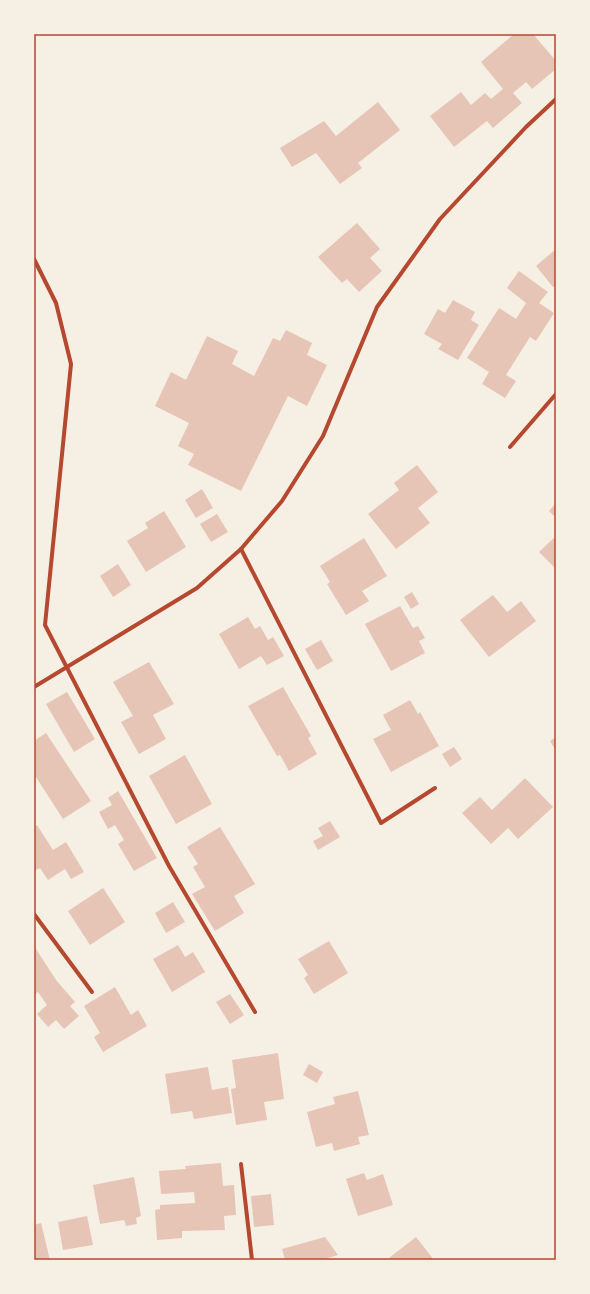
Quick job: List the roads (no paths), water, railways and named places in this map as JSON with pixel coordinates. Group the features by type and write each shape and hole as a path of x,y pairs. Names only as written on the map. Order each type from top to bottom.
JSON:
{"street":[{"path":"34,687 197,588 241,549 282,501 323,436 374,314 382,300 440,219 526,127 556,99"},
{"path":"34,259 56,302 71,364 44,625 169,866 255,1012"},
{"path":"510,447 556,394"},
{"path":"241,549 381,823 435,788"},
{"path":"34,914 92,992"},
{"path":"241,1164 252,1260"}]}
